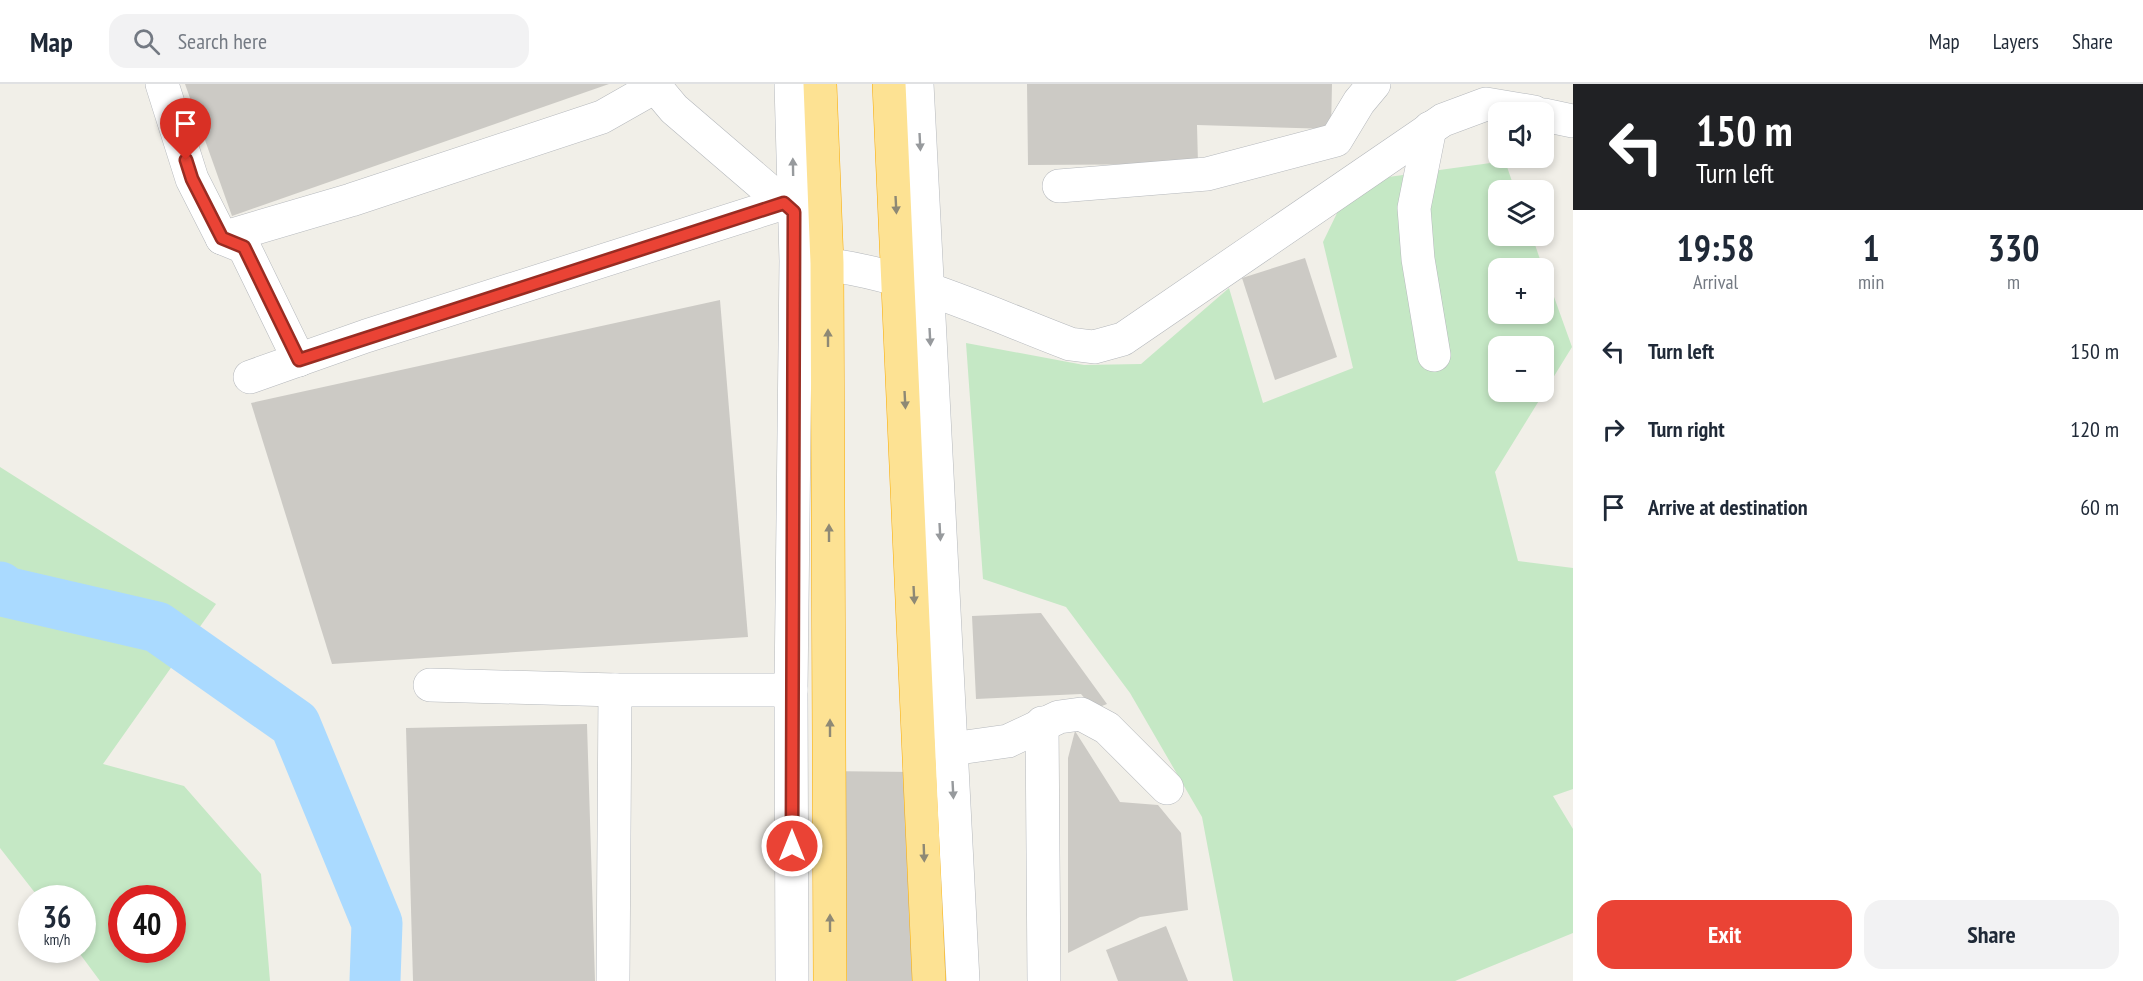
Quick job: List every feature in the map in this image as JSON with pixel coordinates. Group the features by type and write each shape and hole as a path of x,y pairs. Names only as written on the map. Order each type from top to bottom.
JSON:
{"highway":[{"path":"820,84 811,262 830,981"},
{"path":"890,84 914,285 929,981"}],"street":[{"path":"162,84 192,179 222,238 244,247 299,360"},
{"path":"791,84 789,208 811,262 791,690 792,981"},
{"path":"917,84 914,285 951,749 963,981"},
{"path":"1059,186 1207,174 1336,140 1359,102 1374,84"},
{"path":"222,238 351,200 602,117 654,86 674,109 789,208"},
{"path":"811,262 914,285 1070,344 1094,347 1123,339 1443,120 1488,114"},
{"path":"1430,128 1414,208 1418,259 1434,355"},
{"path":"250,377 789,208"},
{"path":"430,685 615,690 791,690"},
{"path":"613,981 615,690"},
{"path":"951,749 1008,741 1027,734 1042,723 1059,717 1081,714 1107,728 1167,788"},
{"path":"1042,723 1044,980"}],"green space":[{"path":"1488,163 1488,168 1507,168 1512,180 1488,180 1488,246 1535,246 1540,258 1488,258 1488,324 1554,324 1554,297 1572,347 1554,376 1554,336 1488,336 1488,402 1538,402 1495,472 1518,561 1573,568 1573,789 1553,796 1573,829 1573,933 1455,981 1233,981 1202,817 1130,693 1066,607 983,579 966,343 1084,365 1141,364 1229,288 1263,403 1353,368 1323,242 1352,182"},
{"path":"0,467 216,604 103,764 184,786 261,874 270,981 100,981 87,963 96,963 96,885 29,885 0,848"}],"building":[{"path":"185,84 609,84 232,216"},
{"path":"1027,84 1332,84 1331,129 1197,125 1198,164 1028,165"},
{"path":"1305,258 1337,357 1275,380 1242,278"},
{"path":"720,300 748,637 332,664 251,403"},
{"path":"1041,613 1107,704 1094,709 1081,694 976,699 972,616"},
{"path":"587,724 595,981 413,981 406,728"},
{"path":"1075,731 1120,802 1158,805 1181,833 1188,910 1140,917 1068,953 1068,758"},
{"path":"822,771 915,772 913,981 820,981"},
{"path":"1166,926 1188,981 1118,981 1106,950"}],"waterway":[{"path":"0,587 6,592 157,627 295,724 377,923 375,981"}],"route":[{"path":"186,160 192,179 222,238 244,247 299,360 366,336 784,203 794,212 796,261 791,690 792,846"}]}
